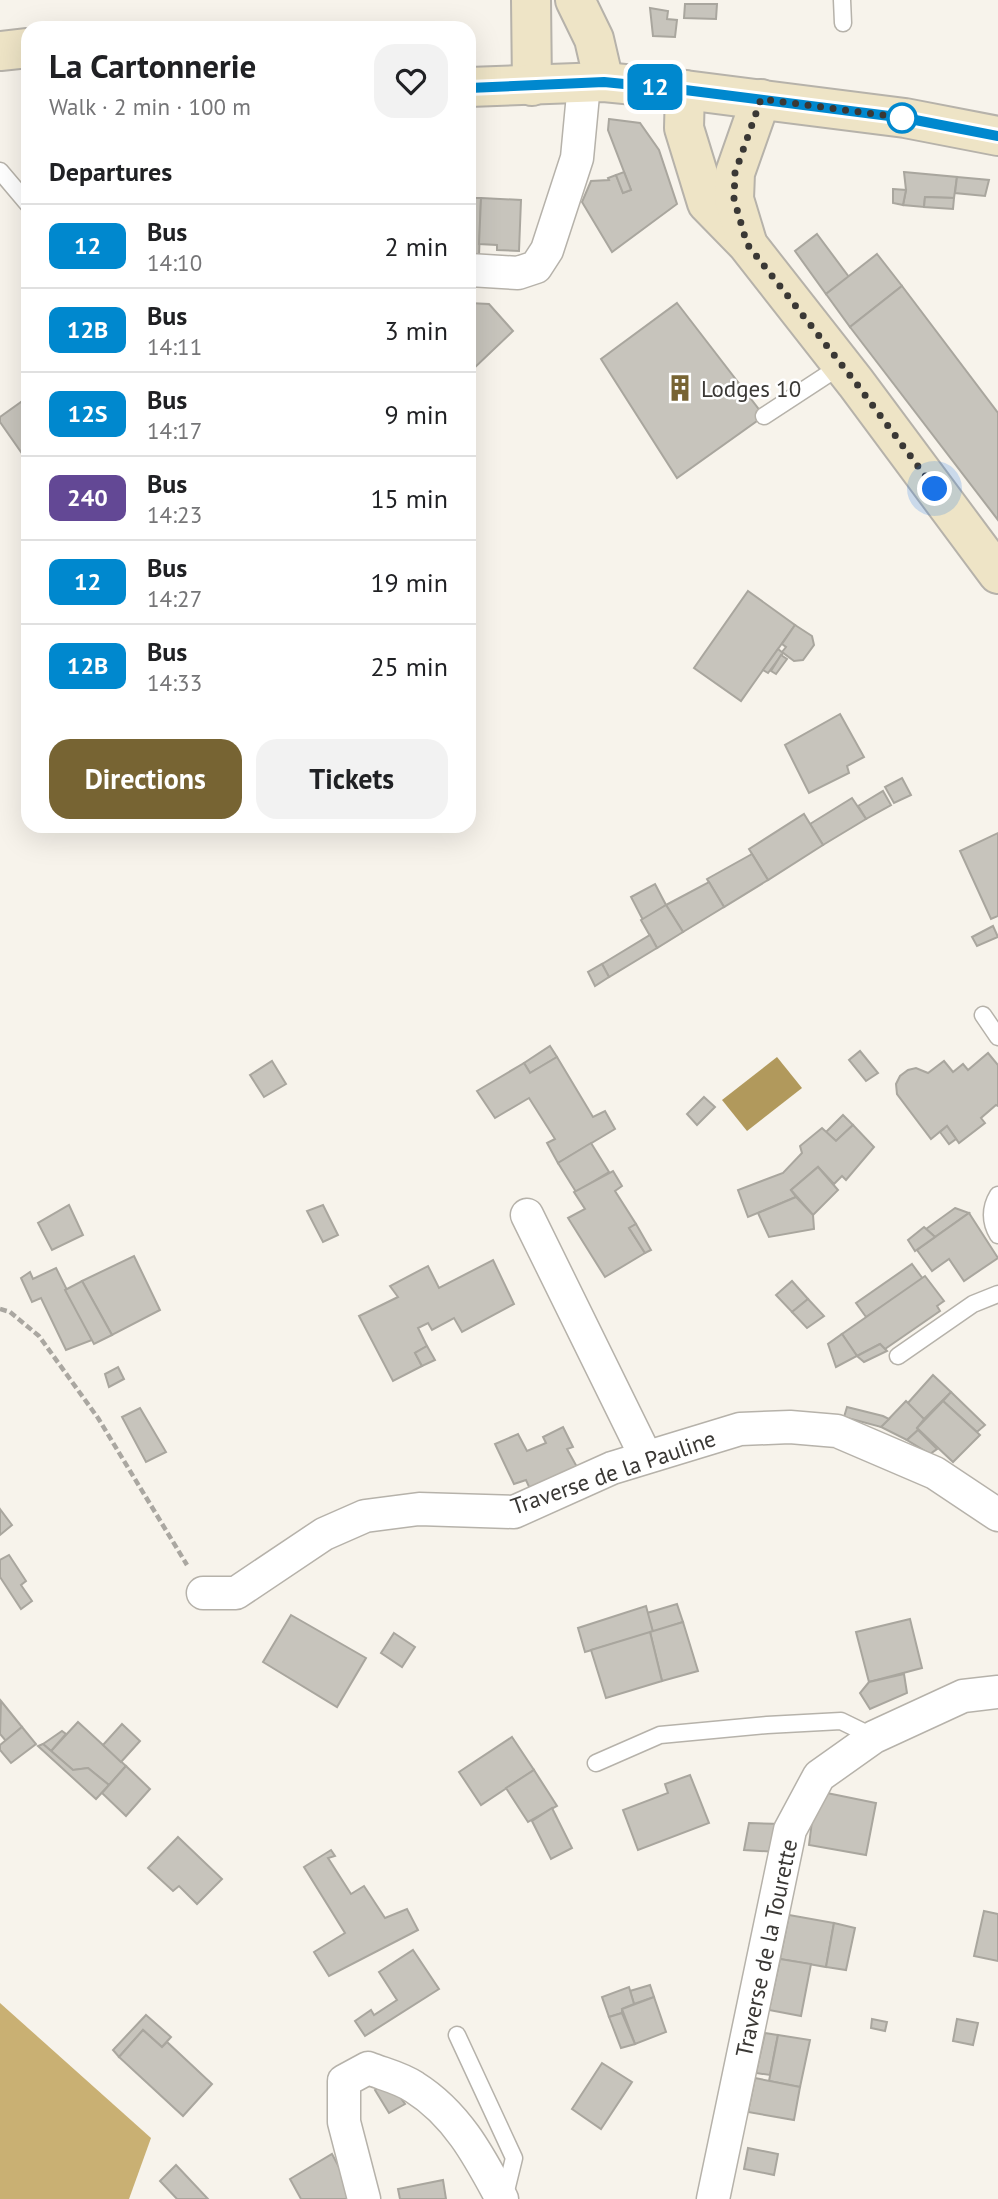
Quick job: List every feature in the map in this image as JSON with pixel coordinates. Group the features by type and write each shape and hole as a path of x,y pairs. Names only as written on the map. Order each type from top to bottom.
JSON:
{"street":[{"path":"531,0 533,86"},
{"path":"476,270 518,273 536,267 547,250 578,159 594,83 594,39 575,0"},
{"path":"0,51 21,49"},
{"path":"476,88 594,83 685,90 905,118 998,136"},
{"path":"685,90 684,128 707,203 747,244 842,365 998,574"},
{"path":"747,244 734,199 735,173 761,99"},
{"path":"527,1215 646,1457"},
{"name":"Traverse de la Pauline","path":"203,1592 236,1593 324,1534 365,1516 419,1509 514,1512 612,1468 740,1429 790,1427 837,1431 935,1473 998,1515"},
{"name":"Traverse de la Tourette","path":"713,2199 790,1830 819,1776 874,1737 963,1696 998,1692"},
{"path":"364,2199 344,2122 344,2081 368,2068 413,2085 447,2112 476,2151 503,2199"}],"lane":[{"path":"842,0 843,23"},
{"path":"0,171 21,196"},
{"path":"764,416 842,365"},
{"path":"983,1015 998,1037"},
{"path":"998,1195 992,1205 993,1227 998,1235"},
{"path":"898,1356 973,1304 998,1294"},
{"path":"596,1763 660,1735 740,1727 841,1721 874,1737"},
{"path":"457,2035 514,2158 503,2199"}],"path":[{"path":"0,1310 10,1312 39,1336 98,1419 203,1592"}],"shaded area":[{"path":"777,1057 802,1088 747,1131 722,1100"},
{"path":"0,2003 151,2138 129,2199 0,2199"}],"building":[{"path":"685,4 717,4 716,19 684,18"},
{"path":"650,8 668,11 667,19 677,20 675,37 653,36"},
{"path":"609,119 640,123 659,150 677,204 612,252 582,202 591,181 609,180 608,178 616,175 623,193 631,190 608,130"},
{"path":"624,172 631,190 623,193 616,175"},
{"path":"904,172 957,177 954,198 925,197 924,207 903,205 906,190"},
{"path":"957,177 989,180 985,196 955,193"},
{"path":"893,189 906,190 903,205 893,203"},
{"path":"925,197 954,198 953,209 924,207"},
{"path":"476,198 481,198 479,256 476,256"},
{"path":"481,198 521,200 519,251 497,250 497,245 479,244"},
{"path":"817,234 849,277 826,294 795,251"},
{"path":"877,254 902,286 850,327 826,294"},
{"path":"902,286 998,413 998,520 850,327"},
{"path":"476,303 489,304 513,331 476,366"},
{"name":"Lodges 10","path":"677,303 764,416 677,478 601,359"},
{"path":"21,402 21,452 0,422 0,417"},
{"path":"748,591 795,625 741,701 694,668"},
{"path":"795,625 812,636 814,645 803,660 794,661 782,652 786,647 782,644"},
{"path":"778,649 783,653 768,673 763,670"},
{"path":"781,655 787,659 776,674 771,671"},
{"path":"840,714 864,757 847,766 849,773 809,793 785,745"},
{"path":"902,778 911,795 894,803 885,787"},
{"path":"883,791 891,805 866,819 858,806"},
{"path":"852,798 866,819 823,845 810,824"},
{"path":"804,814 823,845 768,880 749,849"},
{"path":"998,833 998,916 991,919 960,851"},
{"path":"752,854 768,880 724,907 707,879"},
{"path":"709,882 724,907 683,932 666,905"},
{"path":"655,884 666,905 643,920 631,897"},
{"path":"666,905 683,932 657,948 641,920"},
{"path":"993,926 998,937 977,946 972,937"},
{"path":"650,935 657,948 609,977 602,964"},
{"path":"602,964 609,977 595,986 588,972"},
{"path":"550,1046 557,1057 530,1073 524,1063"},
{"path":"860,1051 878,1073 866,1081 849,1060"},
{"path":"988,1053 998,1065 998,1106 981,1118 985,1123 959,1143 947,1126 931,1139 897,1094 896,1084 900,1076 916,1068 928,1073 944,1061 953,1072 963,1064 968,1070"},
{"path":"557,1057 593,1117 605,1111 615,1129 558,1163 547,1143 555,1139 529,1098 495,1118 477,1091 524,1063 530,1073"},
{"path":"272,1061 286,1084 264,1097 250,1075"},
{"path":"704,1097 715,1107 697,1125 687,1114"},
{"path":"843,1115 853,1125 836,1141 826,1132"},
{"path":"853,1125 874,1147 846,1180 842,1176 834,1184 818,1167 791,1190 796,1197 748,1217 738,1190 783,1173 802,1153 800,1146 822,1128 836,1141"},
{"path":"947,1126 956,1139 949,1144 940,1132"},
{"path":"591,1143 609,1172 576,1192 558,1163"},
{"path":"818,1167 838,1190 813,1215 791,1190"},
{"path":"613,1171 622,1186 615,1191 636,1224 629,1228 645,1253 605,1277 568,1218 585,1209 574,1192"},
{"path":"796,1197 813,1215 814,1229 769,1237 758,1213"},
{"path":"69,1205 83,1235 52,1250 38,1223"},
{"path":"323,1205 338,1235 323,1242 307,1211"},
{"path":"955,1208 969,1213 935,1237 926,1229"},
{"path":"969,1213 998,1258 964,1281 949,1259 932,1271 917,1250"},
{"path":"636,1224 651,1250 645,1253 629,1228"},
{"path":"924,1227 935,1237 915,1251 908,1240"},
{"path":"134,1256 160,1310 112,1335 82,1281"},
{"path":"493,1260 514,1304 462,1332 454,1318 432,1330 428,1323 418,1328 427,1346 415,1353 422,1366 393,1381 359,1316 398,1297 390,1286 428,1266 439,1288"},
{"path":"912,1264 923,1279 866,1317 856,1303"},
{"path":"56,1268 92,1340 66,1350 41,1298 32,1302 21,1278 30,1272 33,1279"},
{"path":"925,1276 944,1301 937,1306 940,1311 885,1349 880,1344 857,1356 842,1334"},
{"path":"82,1281 112,1335 94,1344 65,1290"},
{"path":"792,1281 808,1299 792,1312 776,1295"},
{"path":"808,1299 824,1316 807,1328 792,1312"},
{"path":"842,1334 857,1356 836,1367 828,1344"},
{"path":"880,1344 887,1351 864,1362 857,1356"},
{"path":"427,1346 435,1360 422,1366 415,1353"},
{"path":"118,1367 124,1379 109,1387 105,1374"},
{"path":"933,1375 951,1392 924,1419 907,1404"},
{"path":"951,1392 985,1425 977,1432 943,1401"},
{"path":"906,1401 924,1419 918,1430 907,1440 881,1427"},
{"path":"943,1401 980,1435 953,1462 917,1428"},
{"path":"847,1407 889,1419 881,1427 844,1417"},
{"path":"140,1408 166,1452 146,1462 122,1417"},
{"path":"563,1427 573,1447 567,1449 577,1467 530,1489 526,1480 514,1484 495,1444 518,1434 527,1451 546,1443 543,1437"},
{"path":"918,1430 937,1449 930,1454 907,1440"},
{"path":"0,1509 12,1525 0,1535"},
{"path":"9,1555 26,1581 21,1585 32,1601 21,1609 0,1577 0,1560"},
{"path":"677,1604 683,1622 653,1632 647,1613"},
{"path":"646,1606 653,1632 585,1652 578,1628"},
{"path":"291,1615 366,1658 337,1707 263,1662"},
{"path":"910,1619 922,1668 869,1682 856,1632"},
{"path":"683,1622 698,1671 662,1681 650,1632"},
{"path":"650,1632 662,1681 606,1698 591,1650"},
{"path":"394,1633 415,1647 402,1667 381,1653"},
{"path":"904,1674 907,1693 870,1709 860,1693 869,1682"},
{"path":"1,1701 22,1727 6,1741 0,1734"},
{"path":"78,1722 126,1766 109,1785 88,1768 73,1770 51,1751"},
{"path":"122,1724 140,1741 121,1762 103,1745"},
{"path":"22,1727 36,1744 11,1763 0,1750 0,1745"},
{"path":"62,1731 66,1734 51,1751 43,1744"},
{"path":"512,1737 534,1770 481,1805 459,1772"},
{"path":"43,1744 73,1770 88,1768 109,1785 96,1799 38,1746"},
{"path":"126,1766 150,1789 126,1816 102,1793"},
{"path":"534,1770 557,1806 528,1822 506,1788"},
{"path":"690,1775 709,1823 638,1850 623,1810 668,1793 665,1784"},
{"path":"822,1792 876,1803 866,1855 809,1845 813,1813"},
{"path":"552,1808 572,1848 551,1859 532,1821"},
{"path":"749,1823 783,1824 777,1852 744,1850"},
{"path":"178,1837 222,1879 197,1904 179,1886 173,1891 148,1868"},
{"path":"331,1850 335,1856 328,1858 351,1894 364,1886 385,1918 407,1909 418,1930 329,1976 314,1952 345,1933 304,1867"},
{"path":"984,1911 998,1914 998,1961 974,1956"},
{"path":"789,1915 834,1923 826,1967 780,1959"},
{"path":"834,1923 855,1928 846,1970 826,1967"},
{"path":"413,1950 439,1989 365,2036 355,2021 371,2010 374,2015 397,2000 379,1972"},
{"path":"780,1959 811,1964 801,2016 769,2010"},
{"path":"650,1985 654,1997 634,2004 630,1991"},
{"path":"629,1987 634,2004 622,2009 622,2013 609,2017 602,1997"},
{"path":"654,1997 666,2032 635,2044 622,2009"},
{"path":"622,2013 635,2044 621,2048 609,2017"},
{"path":"146,2015 171,2037 162,2047 143,2030 119,2057 113,2050"},
{"path":"872,2019 887,2022 885,2031 871,2028"},
{"path":"957,2019 978,2023 973,2045 953,2041"},
{"path":"143,2030 162,2047 167,2042 212,2084 183,2116 119,2057"},
{"path":"765,2033 778,2035 770,2075 756,2073"},
{"path":"778,2035 810,2040 800,2087 769,2081"},
{"path":"602,2063 632,2082 601,2129 572,2109"},
{"path":"755,2078 800,2087 794,2120 748,2112"},
{"path":"389,2081 405,2104 389,2113 375,2090"},
{"path":"748,2148 778,2154 774,2175 744,2169"},
{"path":"332,2154 356,2199 301,2199 290,2179"},
{"path":"176,2165 208,2199 177,2199 160,2181"},
{"path":"443,2180 446,2199 400,2199 398,2189"}],"bus line":[{"name":"12","path":"476,88 604,82 719,93 905,118 998,136"}],"place":[{"name":"Lodges 10","path":"680,388"}],"route":[{"path":"902,118 905,118 761,99 735,173 734,199 747,244 935,489"}]}
